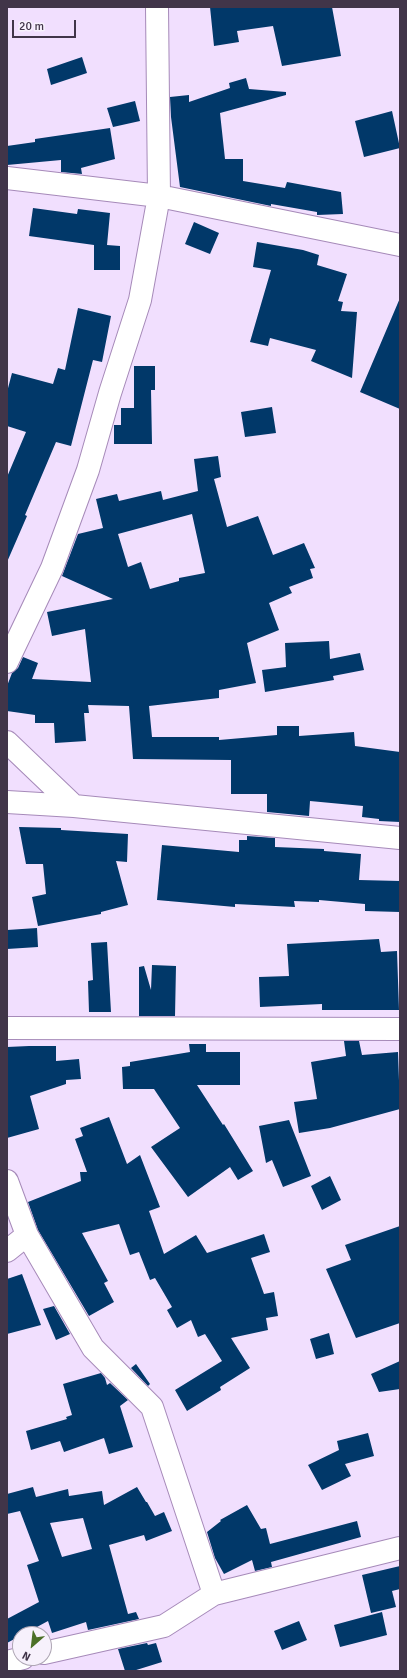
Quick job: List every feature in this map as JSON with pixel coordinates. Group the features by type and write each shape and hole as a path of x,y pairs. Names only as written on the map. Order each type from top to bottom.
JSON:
{"street":[{"path":"7,662 52,568 88,470 110,393 140,300 159,196 156,7"},
{"path":"7,178 159,196 400,244"},
{"path":"7,742 74,806"},
{"path":"7,802 74,806 400,838"},
{"path":"7,1028 400,1029"},
{"path":"7,1181 27,1235 93,1348 152,1407 214,1594"},
{"path":"7,1251 27,1235"},
{"path":"52,1651 164,1626 214,1594 400,1548"}],"building":[{"path":"210,7 332,7 341,56 282,66 273,26 237,31 239,42 214,46"},
{"path":"82,57 87,73 51,85 47,69"},
{"path":"246,78 249,89 286,92 286,95 220,113 225,159 243,159 243,181 285,188 287,182 341,192 343,214 317,215 317,212 271,204 271,206 180,187 171,117 170,97 189,95 189,102 230,88 229,83"},
{"path":"135,101 140,121 113,127 107,108"},
{"path":"392,111 400,148 364,157 355,121"},
{"path":"110,128 115,159 81,168 82,174 61,172 61,160 7,165 7,146 35,142 35,139"},
{"path":"33,208 77,214 78,209 110,213 107,245 120,246 120,270 94,270 94,245 29,236"},
{"path":"194,222 219,233 210,254 185,244"},
{"path":"257,242 303,250 319,255 317,265 347,274 338,301 343,302 341,311 357,312 352,378 311,361 316,350 270,338 268,346 250,342 271,270 253,267"},
{"path":"400,298 400,409 360,392"},
{"path":"78,308 111,316 102,362 93,360 71,446 56,442 7,562 7,477 26,432 7,426 7,392 12,373 53,384 58,368 65,370"},
{"path":"134,366 155,366 155,390 151,390 152,444 114,444 114,425 121,425 121,408 134,408"},
{"path":"272,407 276,433 245,437 241,412"},
{"path":"218,456 221,477 214,479 227,527 258,516 273,555 304,543 315,568 310,569 313,578 289,587 292,593 269,603 279,630 247,643 256,683 219,690 219,698 149,706 152,737 219,737 219,740 277,735 277,726 299,726 299,736 354,732 355,746 400,752 400,822 379,821 379,819 362,817 363,806 310,801 309,816 267,812 267,794 231,794 231,760 133,759 129,706 88,705 89,713 84,713 86,741 55,743 54,723 35,723 35,715 7,711 7,686 12,673 18,668 23,657 38,663 32,679 91,682 85,629 52,636 47,612 113,599 62,576 78,534 103,528 96,499 117,494 119,501 161,491 163,500 198,491 194,459","holes":["192,514 205,573 179,578 179,581 150,589 141,562 128,567 118,534"]},
{"path":"329,641 330,659 360,653 364,670 333,676 334,680 265,692 262,670 286,667 285,643"},
{"path":"19,827 61,828 61,830 128,834 127,862 116,861 128,905 101,912 101,914 38,926 32,897 46,894 43,864 26,864"},
{"path":"247,836 275,838 275,847 324,849 324,851 361,854 359,880 400,881 400,912 365,911 365,904 319,900 319,902 294,901 295,907 235,904 235,907 157,900 162,845 239,852 239,840 247,840"},
{"path":"37,928 38,947 7,949 7,930"},
{"path":"379,939 381,952 397,951 399,1010 322,1010 322,1004 260,1007 259,977 289,976 287,944"},
{"path":"107,942 111,1012 89,1012 88,981 93,980 91,943"},
{"path":"152,965 176,966 175,1016 139,1016 139,967 144,966 151,990"},
{"path":"344,1041 359,1041 362,1055 398,1052 400,1109 330,1128 299,1133 294,1102 317,1099 311,1062 346,1056"},
{"path":"189,1044 206,1044 206,1052 240,1052 240,1085 197,1085 223,1125 224,1124 253,1171 238,1180 230,1167 188,1197 151,1147 180,1128 154,1089 123,1089 122,1067 130,1066 130,1062 190,1052"},
{"path":"56,1046 56,1061 79,1059 81,1079 66,1080 66,1084 30,1096 39,1129 7,1138 7,1047"},
{"path":"109,1117 127,1164 140,1155 160,1207 149,1211 164,1254 196,1235 207,1253 264,1234 270,1252 251,1258 264,1294 274,1292 278,1316 266,1318 268,1330 231,1338 250,1368 220,1387 221,1390 187,1411 175,1390 222,1361 205,1334 198,1337 191,1320 177,1328 167,1310 172,1307 155,1278 150,1280 139,1252 130,1255 119,1224 82,1233 108,1281 104,1283 114,1302 89,1316 38,1230 28,1202 81,1181 80,1172 87,1172 75,1139 83,1136 80,1128"},
{"path":"289,1120 311,1176 283,1187 272,1160 266,1163 259,1126"},
{"path":"330,1176 341,1200 322,1210 311,1186"},
{"path":"400,1226 400,1323 356,1338 326,1269 351,1260 345,1245"},
{"path":"22,1274 41,1325 7,1334 7,1279"},
{"path":"54,1306 70,1334 56,1340 43,1309"},
{"path":"329,1333 334,1354 316,1359 310,1339"},
{"path":"400,1361 400,1389 379,1392 371,1374"},
{"path":"136,1364 150,1384 148,1386 131,1368"},
{"path":"101,1373 105,1378 107,1385 110,1383 128,1400 120,1406 133,1447 109,1454 104,1438 64,1452 60,1441 31,1450 26,1431 67,1419 66,1417 72,1415 63,1384"},
{"path":"368,1433 374,1456 345,1464 351,1476 322,1490 308,1465 339,1450 337,1441"},
{"path":"33,1487 36,1497 68,1489 69,1496 102,1491 104,1505 137,1487 155,1516 164,1512 172,1531 146,1541 144,1535 109,1545 128,1614 136,1612 139,1619 88,1630 86,1622 52,1633 52,1626 50,1626 48,1621 39,1626 12,1626 12,1640 7,1643 7,1619 39,1602 27,1565 39,1561 20,1511 7,1514 7,1494","holes":["83,1518 92,1549 62,1557 50,1523"]},
{"path":"247,1505 261,1529 266,1528 270,1544 357,1521 361,1537 271,1562 272,1567 255,1571 252,1560 224,1574 215,1558 207,1532 221,1521 220,1520"},
{"path":"400,1566 400,1589 392,1591 396,1607 371,1613 362,1575"},
{"path":"382,1612 387,1635 340,1647 334,1625"},
{"path":"299,1621 307,1640 282,1650 274,1631"},
{"path":"147,1643 148,1645 156,1643 162,1662 133,1671 125,1671 118,1649"}]}
